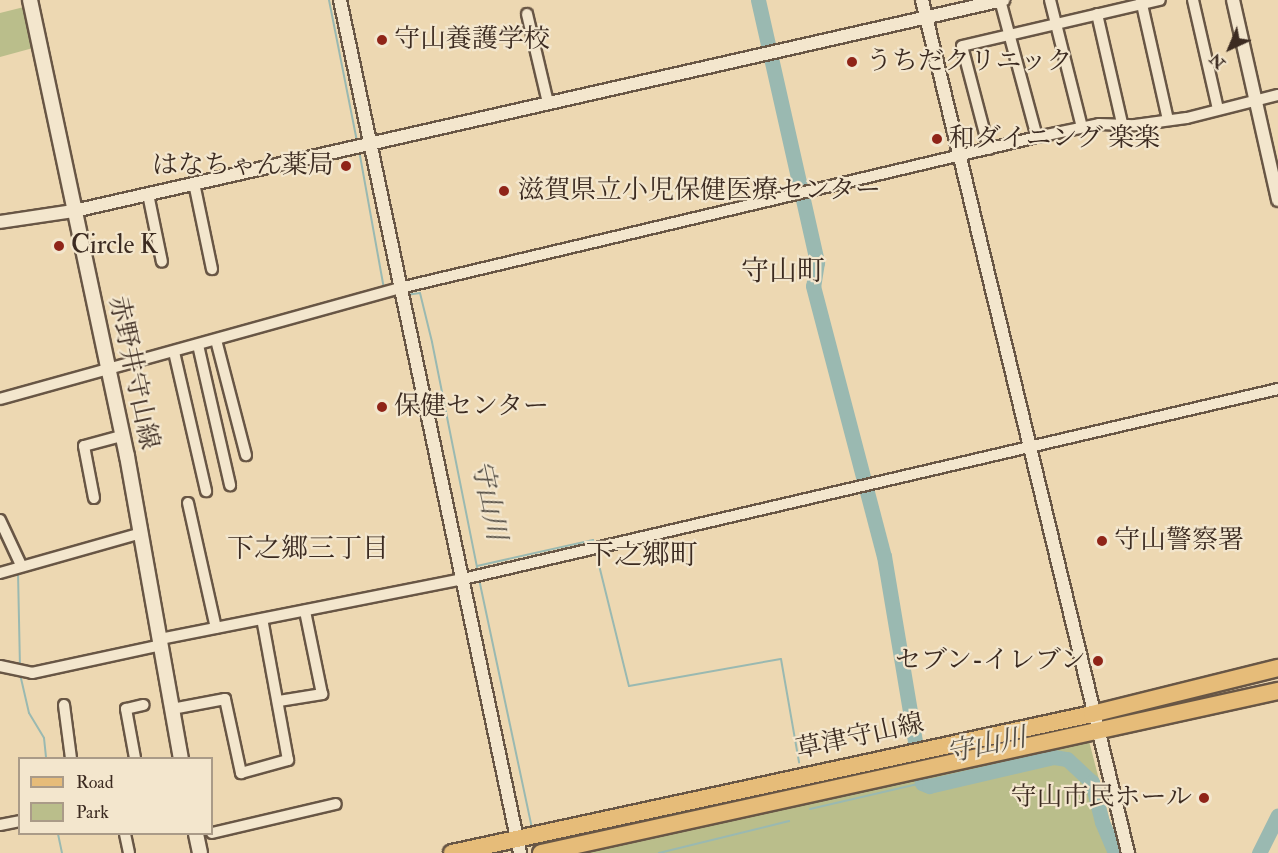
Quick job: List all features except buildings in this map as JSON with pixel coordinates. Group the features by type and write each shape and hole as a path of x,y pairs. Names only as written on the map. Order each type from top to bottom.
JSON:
{"main road":[{"name":"赤野井守山線","path":"30,0 122,436 181,757"},
{"name":"草津守山線","path":"541,853 1094,722 1278,668"},
{"name":"草津守山線","path":"452,853 520,845 1094,722 1278,691"},
{"path":"196,835 200,853"}],"street":[{"path":"340,0 404,287 520,845"},
{"path":"922,0 1094,722 1128,853"},
{"path":"0,222 74,212 194,183 927,19 1001,0 1008,35 1037,137"},
{"path":"1050,0 1082,127"},
{"path":"989,149 962,46 1141,2 1160,0"},
{"path":"1193,0 1218,109"},
{"path":"1233,0 1278,200"},
{"path":"1141,2 1168,120"},
{"path":"527,14 548,103"},
{"path":"1097,14 1122,123"},
{"path":"0,399 404,287 1082,127 1168,120 1278,95"},
{"path":"194,183 212,269"},
{"path":"148,194 162,262"},
{"path":"216,340 246,455"},
{"path":"198,345 230,485"},
{"path":"174,352 206,491"},
{"path":"0,666 32,673 216,628 463,579 1029,450 1278,389"},
{"path":"94,498 84,446 122,436"},
{"path":"188,503 216,628"},
{"path":"0,520 21,565"},
{"path":"0,573 21,565 141,533"},
{"path":"279,701 322,694 304,610"},
{"path":"172,709 225,699 241,773 288,760 279,701 262,619"},
{"path":"64,705 70,757"},
{"path":"135,757 126,710 144,705"},
{"path":"213,833 336,804"},
{"path":"0,825 18,821"},
{"path":"125,835 129,853"}],"green space":[{"path":"24,7 33,48 0,57 0,13"},
{"path":"1089,741 1118,853 580,853"}],"waterway":[{"name":"守山川","path":"329,0 357,141"},
{"path":"758,0 817,262 813,286 884,556 922,783 929,786 1054,757 1067,759 1092,782 1102,822 1115,853"},
{"name":"守山川","path":"359,150 384,289"},
{"name":"守山川","path":"406,295 420,293 432,342 478,573"},
{"name":"守山川","path":"385,297 398,296"},
{"name":"守山川","path":"477,566 593,540 594,544"},
{"path":"7,547 14,564"},
{"name":"守山川","path":"596,553 629,686 781,659 799,762"},
{"path":"18,572 20,668"},
{"path":"479,579 532,829"},
{"path":"20,674 29,713 44,738 46,757"},
{"name":"守山川","path":"810,809 922,783"},
{"path":"1259,853 1278,815"},
{"path":"659,853 789,821"},
{"path":"58,835 62,853"}],"place":[{"name":"守山養護学校","path":"382,40"},
{"name":"うちだクリニック","path":"852,62"},
{"name":"和ダイニング 楽楽","path":"937,139"},
{"name":"はなちゃん薬局","path":"346,166"},
{"name":"滋賀県立小児保健医療センター","path":"504,191"},
{"name":"Circle K","path":"59,246"},
{"name":"保健センター","path":"382,407"},
{"name":"守山警察署","path":"1102,541"},
{"name":"セブン-イレブン","path":"1098,661"},
{"name":"守山市民ホール","path":"1204,798"}],"district":[{"name":"守山町","path":"783,272"},
{"name":"下之郷三丁目","path":"308,549"},
{"name":"下之郷町","path":"642,556"}]}
